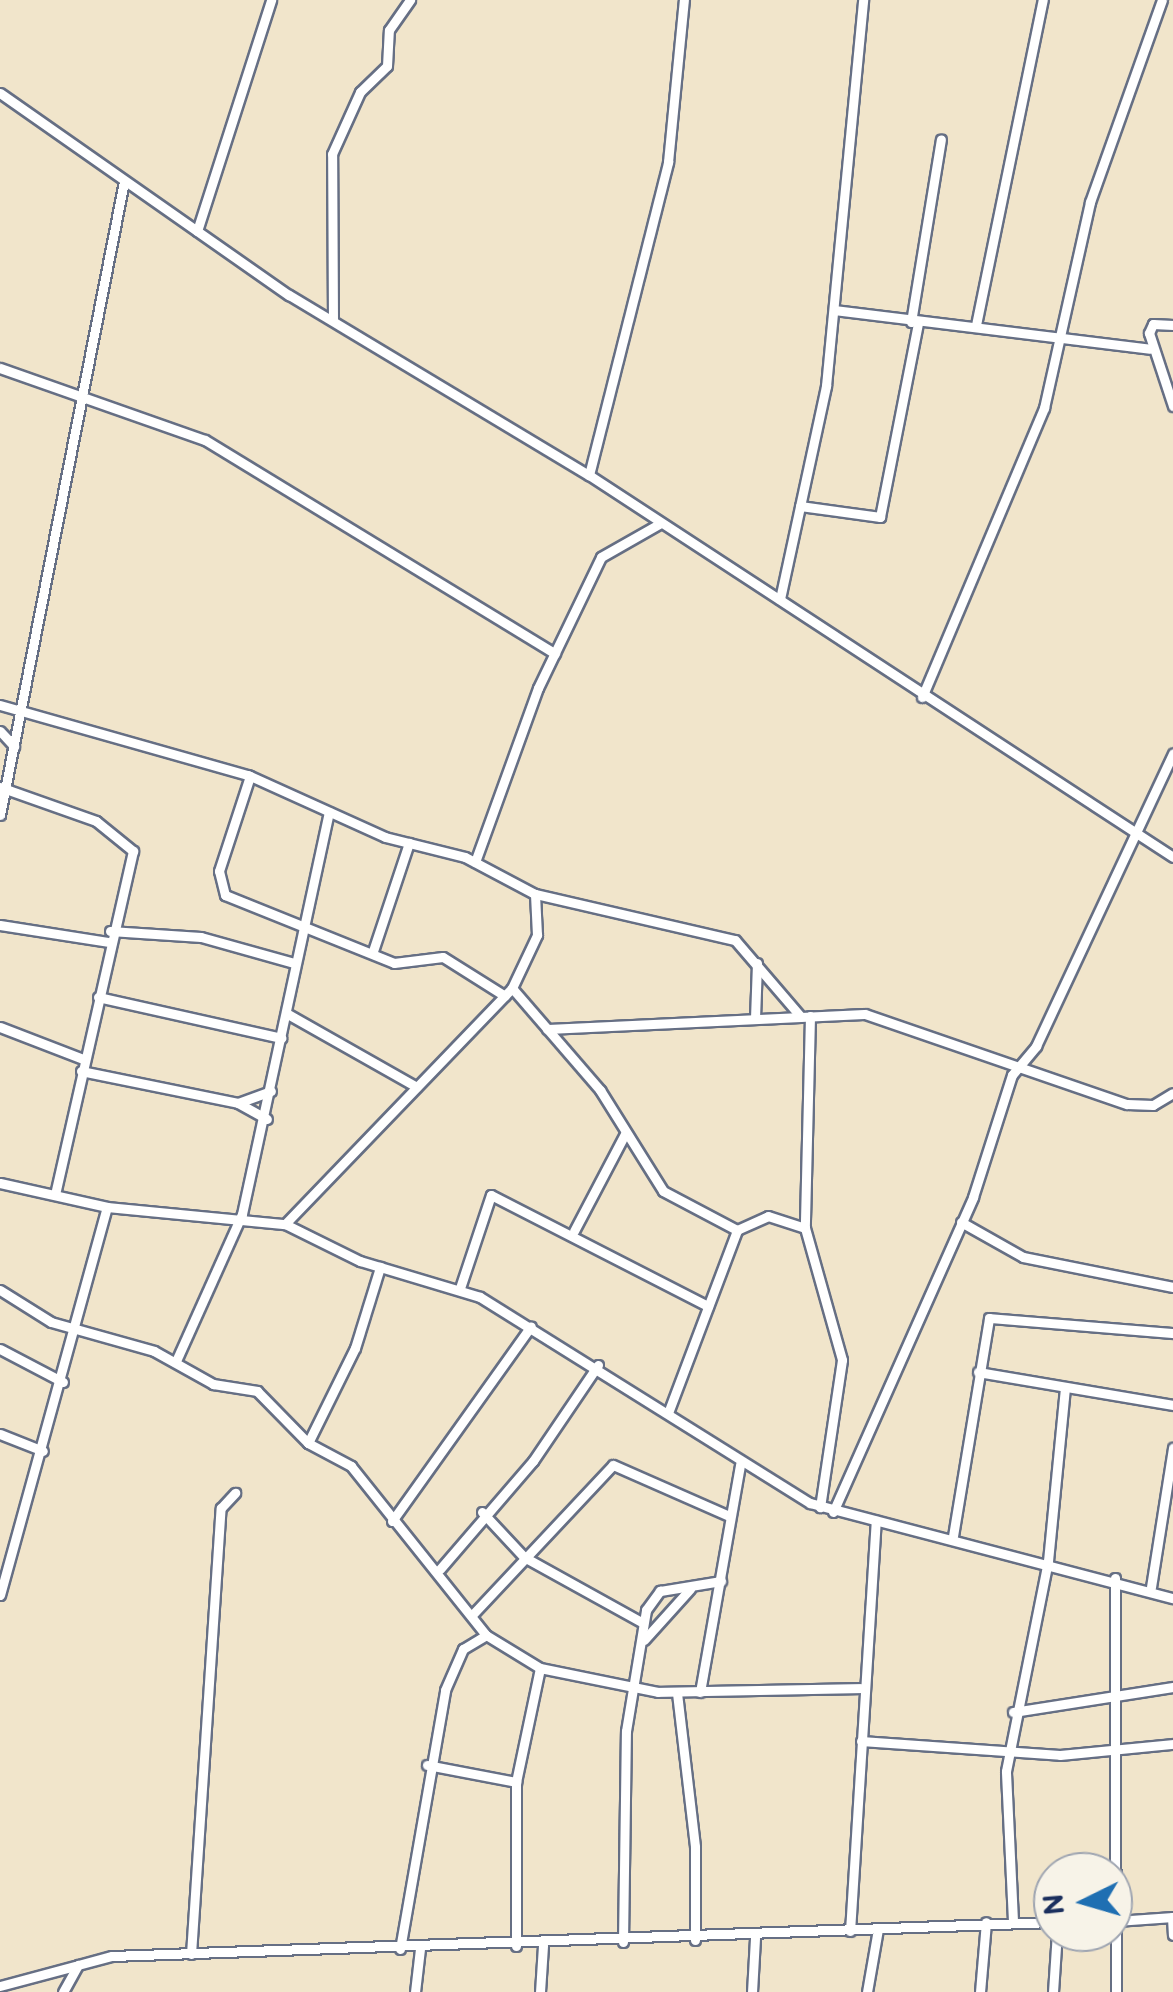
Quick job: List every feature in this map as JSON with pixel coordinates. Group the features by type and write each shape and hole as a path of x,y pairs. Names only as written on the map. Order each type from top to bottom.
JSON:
{"street":[{"path":"197,232 271,0"},
{"path":"332,320 332,154 360,92 386,66 388,30 410,0"},
{"path":"589,475 668,162 684,0"},
{"path":"780,598 834,310 862,0"},
{"path":"976,325 1043,0"},
{"path":"922,697 1031,442 1059,341 1090,202 1162,0"},
{"path":"0,93 197,232 332,320 589,475 659,524 780,598 922,697 1173,857"},
{"path":"800,506 880,517 915,322 941,138"},
{"path":"0,815 86,395 124,180"},
{"path":"834,310 915,322 976,325 1059,341 1150,349"},
{"path":"1173,326 1153,324 1150,349 1173,406"},
{"path":"0,368 86,395 205,440 308,496 555,654"},
{"path":"475,862 555,654 601,557 659,524"},
{"path":"0,705 250,776 329,812 475,862 535,894 655,915 734,940 756,961 806,1016 805,1228 842,1360 820,1507"},
{"path":"0,731 14,746"},
{"path":"833,1512 960,1222 1018,1067 1138,834 1173,754"},
{"path":"250,776 220,888 401,964 442,957 508,992 547,1029 664,1191 738,1230"},
{"path":"3,788 130,842 55,1194"},
{"path":"176,1361 242,1214 266,1119 294,963 329,812"},
{"path":"374,952 410,842"},
{"path":"285,1224 508,992 537,936 535,894"},
{"path":"0,924 109,937 201,937 294,963"},
{"path":"755,1018 756,961"},
{"path":"98,997 281,1038"},
{"path":"286,1013 417,1087"},
{"path":"547,1029 806,1016 895,1018 1018,1067 1139,1107 1173,1093"},
{"path":"0,1027 82,1059"},
{"path":"81,1071 238,1103 266,1119"},
{"path":"238,1103 271,1091"},
{"path":"574,1230 625,1134"},
{"path":"0,1184 106,1207 242,1214 285,1224 380,1267 460,1288 598,1365 740,1464 820,1507 954,1536 1171,1593"},
{"path":"460,1288 484,1196 574,1230 708,1306"},
{"path":"0,1596 63,1382 106,1207"},
{"path":"668,1413 738,1230 768,1216 805,1228"},
{"path":"960,1222 1023,1257 1173,1287"},
{"path":"308,1443 355,1348 380,1267"},
{"path":"0,1290 77,1330 176,1361 213,1384 256,1390 308,1443 351,1466 392,1521 440,1569 486,1635 540,1668 634,1690 860,1688"},
{"path":"954,1536 978,1372 998,1314 1173,1333"},
{"path":"392,1521 531,1326"},
{"path":"0,1349 63,1382"},
{"path":"440,1569 482,1512 533,1461 598,1365"},
{"path":"978,1372 1173,1405"},
{"path":"1013,1920 1008,1750 1048,1561 1065,1389"},
{"path":"0,1434 43,1451"},
{"path":"1151,1587 1173,1448"},
{"path":"700,1692 740,1464"},
{"path":"472,1614 530,1560 613,1465 729,1516"},
{"path":"191,1954 221,1508 235,1493"},
{"path":"482,1512 530,1560 644,1623"},
{"path":"850,1931 861,1741 860,1688 876,1521"},
{"path":"1114,1852 1111,1703 1115,1578"},
{"path":"622,1942 622,1806 644,1623 660,1590 690,1589 721,1581"},
{"path":"644,1640 690,1589"},
{"path":"400,1949 427,1765 457,1659 486,1635"},
{"path":"516,1946 516,1782 540,1668"},
{"path":"1013,1712 1111,1703 1173,1687"},
{"path":"677,1692 696,1846 695,1940"},
{"path":"861,1741 1112,1753 1173,1744"},
{"path":"427,1765 516,1782"},
{"path":"1133,1920 1173,1917 1173,1935"},
{"path":"0,1986 31,1985 78,1964 191,1954 755,1938 1033,1921"},
{"path":"980,1992 986,1922"},
{"path":"867,1992 878,1929"},
{"path":"752,1992 755,1938"},
{"path":"540,1992 543,1945"},
{"path":"416,1992 420,1949"},
{"path":"1053,1992 1056,1952"},
{"path":"1116,1952 1116,1992"},
{"path":"63,1992 78,1964"}]}
